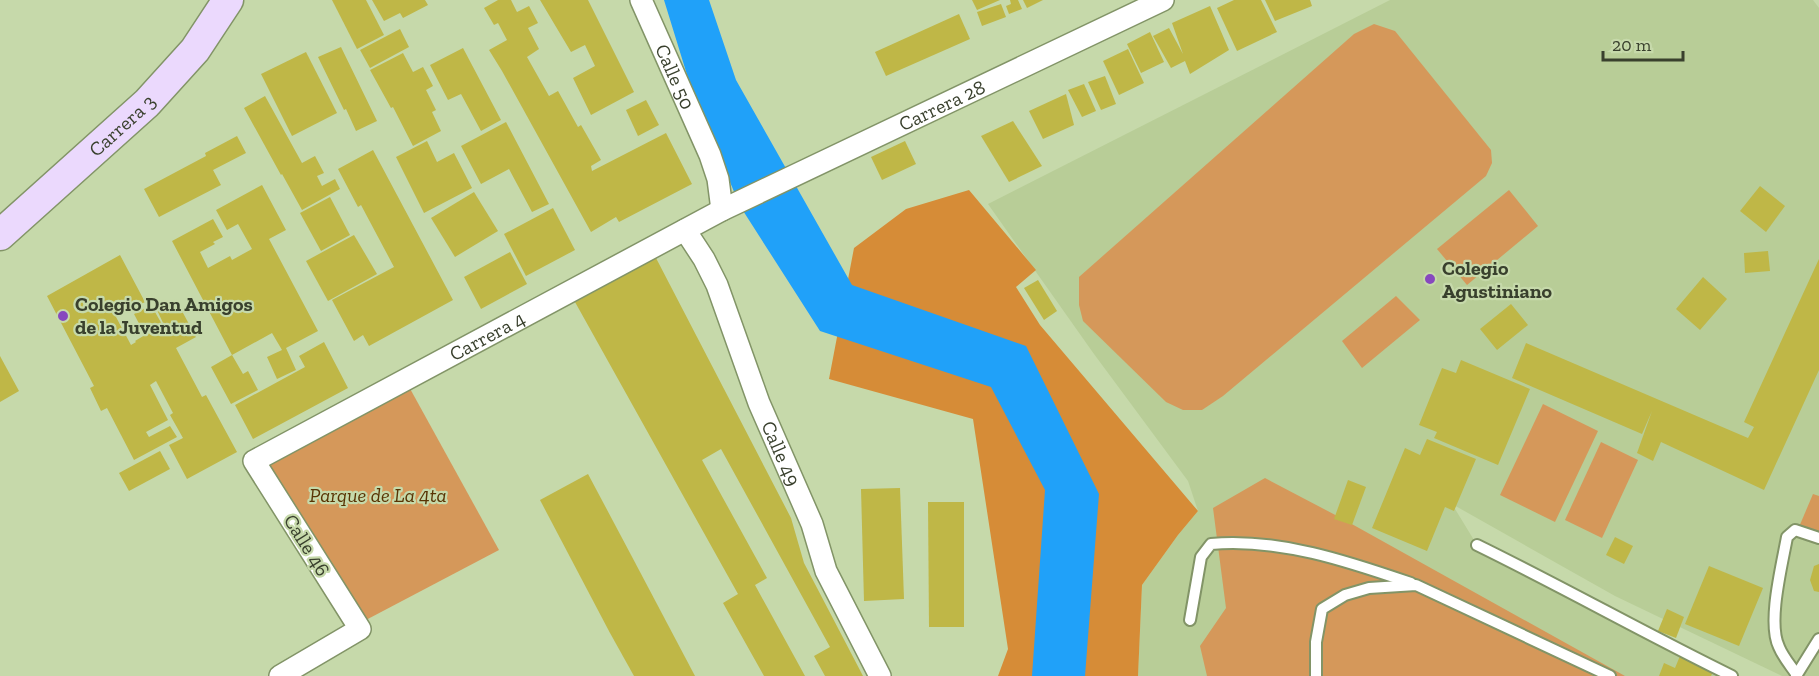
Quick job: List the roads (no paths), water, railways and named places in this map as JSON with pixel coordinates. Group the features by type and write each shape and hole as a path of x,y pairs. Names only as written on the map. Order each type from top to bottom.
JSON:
{"main road":[{"name":"Carrera 3","path":"0,236 147,103 195,50 228,0"}],"street":[{"name":"Calle 50","path":"641,0 710,155 729,207"},
{"name":"Carrera 28","path":"729,207 1162,0"},
{"name":"Carrera 4","path":"254,461 729,207"},
{"name":"Calle 49","path":"685,230 705,259 717,285 759,403 812,524 826,571 880,676"},
{"name":"Calle 46","path":"254,461 360,629 280,676"}],"lane":[{"path":"1819,538 1795,530 1787,537 1774,619 1774,635 1779,648 1796,675 1819,639"},
{"path":"1190,620 1202,557 1211,544 1234,542 1295,549 1356,564 1416,585 1610,676"},
{"path":"1477,545 1732,676"},
{"path":"1316,676 1316,642 1322,609 1345,595 1369,588 1416,585"}],"water":[{"path":"664,0 709,0 736,80 852,285 1026,346 1099,494 1085,676 1032,676 1045,490 991,387 820,331 740,206 692,91"}],"place":[{"name":"Colegio Agustiniano","path":"1430,279"},
{"name":"Colegio Dan Amigos de la Juventud","path":"63,316"}],"park label":[{"name":"Parque de La 4ta","path":"378,495"}]}
